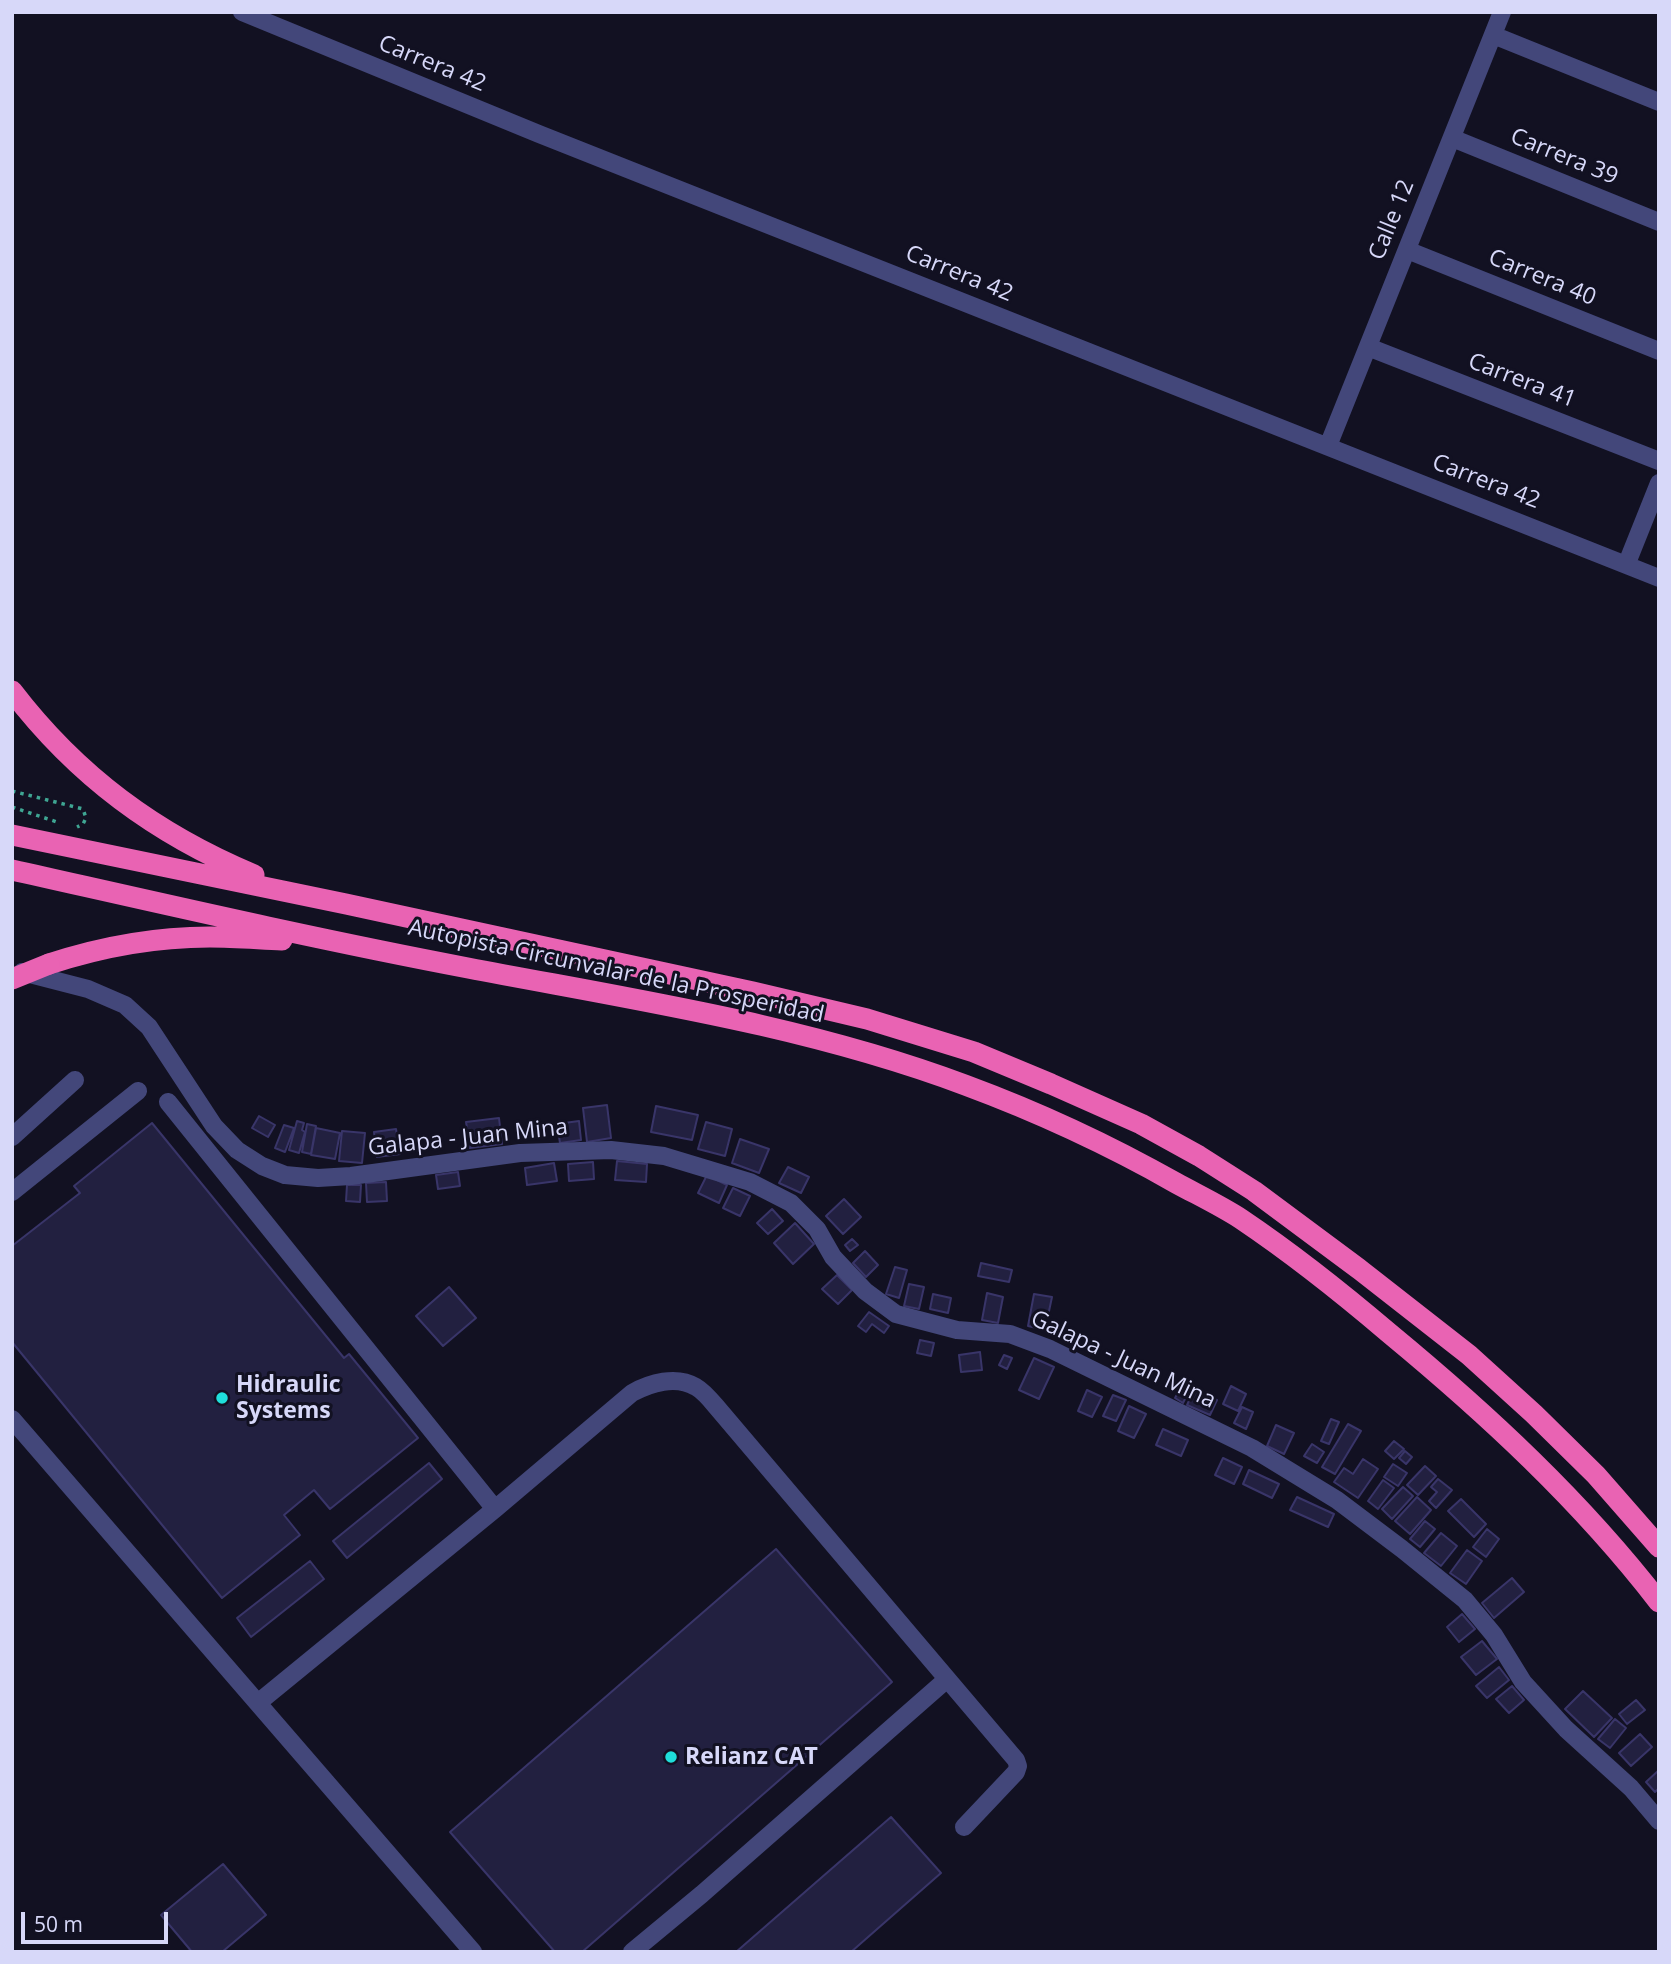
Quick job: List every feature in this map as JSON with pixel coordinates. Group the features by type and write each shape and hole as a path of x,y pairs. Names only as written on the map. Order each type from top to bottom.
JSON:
{"highway":[{"path":"12,691 36,723 88,774 145,819 208,856 275,884 346,904"},
{"name":"Autopista Circunvalar de la Prosperidad","path":"12,835 346,904 867,1019 974,1052 1141,1124 1254,1191 1469,1355 1596,1475 1659,1547"},
{"name":"Autopista Circunvalar de la Prosperidad","path":"12,870 341,943 742,1020 854,1049 963,1084 1050,1120 1129,1157 1239,1218 1342,1294 1450,1382 1567,1494 1634,1569 1659,1602"},
{"path":"12,979 91,951 137,942 210,937 341,943"}],"street":[{"name":"Carrera 42","path":"242,12 539,134 1627,563 1659,578"},
{"name":"Calle 12","path":"1328,446 1502,12"},
{"path":"1493,35 1659,102"},
{"name":"Carrera 39","path":"1452,138 1659,222"},
{"name":"Carrera 40","path":"1407,250 1659,351"},
{"name":"Carrera 41","path":"1368,347 1659,461"},
{"path":"1627,563 1659,484"},
{"name":"Galapa - Juan Mina","path":"12,970 88,989 125,1005 149,1027 214,1126 237,1150 262,1166 285,1175 318,1178 351,1176 520,1153 611,1150 664,1156 703,1166 771,1192 791,1203 817,1229 833,1257 865,1291 896,1314 957,1330 1010,1334 1050,1349 1252,1448 1337,1500 1465,1600 1494,1635 1523,1682 1566,1729 1631,1788 1659,1821"},
{"path":"12,1137 75,1080"},
{"path":"12,1192 138,1091"},
{"path":"168,1102 495,1509"},
{"path":"259,1702 632,1393 648,1385 673,1381 696,1387 720,1410 1016,1760 1016,1772 964,1827"},
{"path":"12,1419 473,1952"},
{"path":"632,1952 946,1680"}],"path":[{"path":"12,791 76,806 85,812 86,818 83,824 75,827 12,807"}],"building":[{"path":"607,1105 611,1138 587,1142 583,1108"},
{"path":"656,1106 698,1115 692,1140 651,1132"},
{"path":"259,1116 275,1125 268,1137 252,1128"},
{"path":"499,1118 502,1144 470,1148 466,1122"},
{"path":"297,1121 304,1123 302,1130 305,1132 299,1153 289,1150"},
{"path":"579,1121 581,1140 560,1143 557,1124"},
{"path":"706,1122 732,1129 725,1156 698,1149"},
{"name":"Hidraulic Systems","path":"152,1123 344,1358 349,1354 418,1438 330,1509 314,1490 284,1515 300,1535 222,1598 12,1342 12,1246 80,1193 74,1186"},
{"path":"307,1124 316,1126 311,1154 302,1152"},
{"path":"284,1125 294,1128 285,1152 275,1148"},
{"path":"316,1128 340,1133 335,1159 311,1155"},
{"path":"396,1129 400,1154 377,1157 374,1132"},
{"path":"342,1131 365,1133 362,1163 339,1161"},
{"path":"740,1139 769,1149 759,1173 732,1163"},
{"path":"617,1161 647,1164 646,1182 615,1180"},
{"path":"593,1162 594,1179 569,1181 568,1164"},
{"path":"554,1163 557,1181 527,1185 525,1168"},
{"path":"788,1167 809,1177 801,1193 779,1183"},
{"path":"458,1172 460,1186 438,1189 436,1175"},
{"path":"707,1175 727,1185 719,1203 698,1193"},
{"path":"386,1182 387,1201 367,1202 366,1183"},
{"path":"347,1185 361,1185 360,1202 346,1201"},
{"path":"733,1188 750,1196 740,1216 723,1208"},
{"path":"844,1199 861,1217 843,1234 826,1216"},
{"path":"772,1209 783,1221 768,1234 757,1223"},
{"path":"795,1223 814,1244 793,1264 774,1243"},
{"path":"852,1239 858,1245 850,1251 845,1245"},
{"path":"865,1251 878,1265 866,1277 853,1263"},
{"path":"981,1263 1012,1270 1009,1282 978,1276"},
{"path":"895,1267 907,1270 899,1298 886,1294"},
{"path":"837,1275 852,1290 838,1304 822,1289"},
{"path":"909,1284 924,1287 919,1309 904,1306"},
{"path":"449,1287 476,1318 443,1346 416,1316"},
{"path":"987,1293 1003,1297 998,1323 982,1320"},
{"path":"933,1294 951,1298 948,1313 930,1309"},
{"path":"1034,1294 1052,1297 1045,1330 1028,1326"},
{"path":"869,1312 889,1326 884,1333 872,1324 866,1332 858,1326"},
{"path":"920,1340 934,1343 931,1356 917,1353"},
{"path":"980,1352 982,1370 961,1372 959,1355"},
{"path":"1004,1355 1012,1358 1007,1369 999,1365"},
{"path":"1034,1358 1054,1367 1039,1399 1019,1390"},
{"path":"1231,1386 1246,1394 1238,1411 1223,1404"},
{"path":"1181,1387 1189,1391 1183,1403 1175,1398"},
{"path":"1087,1390 1102,1397 1092,1417 1078,1411"},
{"path":"1194,1390 1217,1400 1210,1415 1187,1405"},
{"path":"1113,1395 1126,1400 1116,1421 1103,1416"},
{"path":"1129,1406 1146,1414 1134,1438 1118,1431"},
{"path":"1242,1407 1253,1412 1246,1429 1234,1423"},
{"path":"1331,1419 1339,1422 1329,1444 1321,1441"},
{"path":"1348,1424 1361,1431 1335,1474 1322,1467"},
{"path":"1276,1425 1294,1433 1284,1454 1267,1446"},
{"path":"1163,1429 1188,1440 1181,1456 1156,1445"},
{"path":"1394,1441 1404,1449 1394,1459 1385,1451"},
{"path":"1312,1444 1324,1452 1317,1463 1304,1456"},
{"path":"1405,1451 1412,1457 1406,1464 1399,1458"},
{"path":"1223,1458 1242,1467 1234,1484 1215,1475"},
{"path":"1363,1459 1378,1469 1358,1498 1334,1482 1344,1468 1353,1474"},
{"path":"429,1463 442,1479 347,1558 333,1541"},
{"path":"1393,1464 1407,1473 1398,1486 1384,1477"},
{"path":"1425,1466 1436,1476 1418,1495 1407,1485"},
{"path":"1249,1470 1279,1484 1272,1498 1243,1484"},
{"path":"1438,1479 1452,1490 1436,1508 1429,1501 1437,1492 1431,1487"},
{"path":"1383,1480 1394,1488 1378,1509 1368,1501"},
{"path":"1403,1487 1413,1496 1392,1519 1382,1509"},
{"path":"1297,1497 1334,1514 1328,1527 1290,1510"},
{"path":"1417,1497 1431,1510 1410,1534 1395,1521"},
{"path":"1461,1499 1486,1524 1474,1537 1448,1511"},
{"path":"1425,1521 1435,1529 1420,1547 1410,1539"},
{"path":"1487,1529 1499,1539 1486,1557 1473,1547"},
{"path":"1441,1533 1457,1546 1441,1566 1424,1553"},
{"name":"Relianz CAT","path":"776,1549 892,1682 582,1952 555,1952 450,1832"},
{"path":"1467,1550 1482,1561 1466,1584 1450,1573"},
{"path":"310,1561 324,1579 251,1637 237,1618"},
{"path":"1512,1578 1524,1592 1494,1618 1482,1603"},
{"path":"1462,1614 1475,1629 1459,1642 1447,1627"},
{"path":"1482,1641 1497,1659 1476,1675 1461,1657"},
{"path":"1499,1667 1509,1680 1487,1698 1476,1686"},
{"path":"1512,1686 1524,1700 1509,1713 1496,1699"},
{"path":"1583,1691 1612,1718 1594,1737 1565,1709"},
{"path":"1636,1700 1645,1710 1627,1724 1619,1714"},
{"path":"1615,1719 1626,1728 1610,1748 1598,1739"},
{"path":"1640,1734 1652,1747 1631,1766 1619,1753"},
{"path":"1659,1770 1659,1788 1655,1792 1646,1782"},
{"path":"891,1817 941,1873 851,1952 736,1952"},
{"path":"223,1864 266,1915 222,1952 192,1952 161,1915"}],"place":[{"name":"Hidraulic Systems","path":"222,1398"},
{"name":"Relianz CAT","path":"671,1757"}]}
